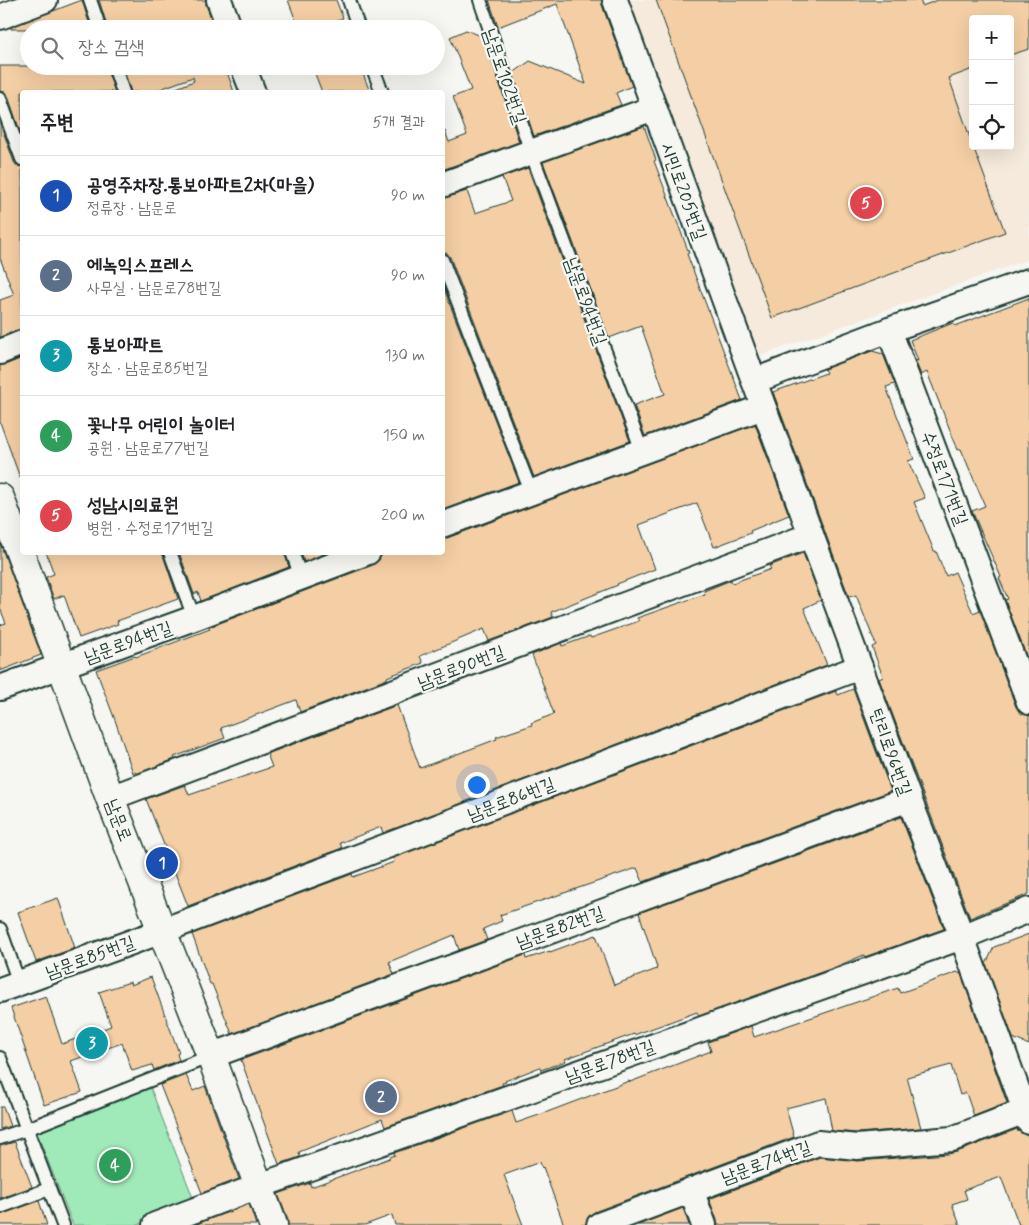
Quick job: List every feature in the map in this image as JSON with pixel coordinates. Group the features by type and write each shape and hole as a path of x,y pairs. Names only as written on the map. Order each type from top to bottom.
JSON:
{"main road":[{"name":"남문로","path":"3,515 62,665 110,798 211,1056 273,1225"}],"street":[{"path":"0,17 45,0"},
{"path":"219,0 227,20"},
{"name":"시민로205번길","path":"615,0 754,382"},
{"path":"246,75 252,90"},
{"path":"445,184 654,108"},
{"path":"754,382 889,330 1029,281"},
{"name":"수정로171번길","path":"889,330 1029,702"},
{"path":"0,352 20,344"},
{"name":"탄리로96번길","path":"754,382 962,936 1021,1070 1027,1117"},
{"path":"445,524 763,407"},
{"name":"남문로90번길","path":"110,798 811,535"},
{"name":"남문로94번길","path":"0,688 194,618 360,555"},
{"name":"남문로86번길","path":"162,931 860,667"},
{"name":"남문로82번길","path":"211,1056 909,799"},
{"name":"남문로78번길","path":"155,1225 259,1186 962,936 1029,910"},
{"name":"남문로85번길","path":"9,987 162,931"},
{"name":"남문로74번길","path":"599,1225 818,1143 857,1148 952,1139 1027,1117"},
{"path":"691,1190 704,1225"}],"lane":[{"path":"90,0 97,20"},
{"path":"349,0 356,20"},
{"name":"남문로102번길","path":"480,0 531,152"},
{"path":"117,75 122,90"},
{"path":"375,75 381,90"},
{"path":"0,99 20,154"},
{"name":"남문로94번길","path":"531,152 642,451"},
{"path":"445,268 531,492"},
{"name":"남문로94번길","path":"171,555 194,618"},
{"path":"293,555 302,577"},
{"name":"남문로85번길","path":"0,929 9,987"},
{"path":"0,1138 211,1056"},
{"path":"1,1064 63,1225"},
{"path":"0,1207 49,1188"}],"shaded area":[{"path":"628,0 1029,0 1029,259 759,356"}],"green space":[{"path":"149,1084 195,1203 138,1225 73,1225 35,1128"}],"building":[{"path":"82,0 88,20 29,20"},
{"path":"99,0 206,0 212,20 105,20"},
{"path":"288,0 336,0 343,18 338,20 296,20"},
{"path":"489,0 602,0 602,5 632,86 616,93 621,105 534,136 513,73 530,61 586,84 557,4 498,27"},
{"path":"656,0 920,0 922,6 938,0 1029,0 1029,49 1014,54 1014,15 969,15 969,70 949,78 969,135 969,150 974,150 1005,232 772,318"},
{"path":"20,24 20,29 11,29 11,27"},
{"path":"466,30 484,37 519,142 445,169 445,131 449,142 467,135 453,97 471,90 450,37"},
{"path":"0,66 20,66 20,75 109,75 114,90 20,90 20,131 8,96 5,92 0,91"},
{"path":"126,75 228,75 233,90 172,90 194,81 193,77 157,90 130,90"},
{"path":"315,75 363,75 369,90 321,90"},
{"path":"0,123 14,162 20,167 20,329 0,337 0,300 14,295 0,258"},
{"path":"644,126 656,160 654,161 689,253 687,254 742,400 645,436 634,405 665,394 641,326 609,338 543,162"},
{"path":"528,168 630,441 534,477 450,257 445,253 445,197 467,191 475,213 511,201 502,177"},
{"path":"445,292 519,482 445,509"},
{"path":"1029,298 1029,663 1005,600 1008,599 999,578 1001,577 972,511 985,506 961,449 958,450 927,372 921,375 910,340 953,323 955,326"},
{"path":"872,351 883,354 895,384 886,387 914,459 908,461 925,498 914,502 934,551 936,551 946,576 955,572 973,613 980,610 1016,707 1021,713 1029,715 1029,894 970,918 879,679 883,677 872,647 876,645 856,595 849,597 773,392 826,373 824,369"},
{"path":"20,359 20,478 0,422 0,365"},
{"path":"755,424 789,515 750,531 751,533 714,547 697,503 639,525 655,569 551,612 553,617 489,641 484,629 420,656 423,663 387,677 387,679 300,712 296,700 221,728 225,738 174,757 175,759 136,774 135,772 133,773 96,670 210,629 209,627 373,565 379,560 380,555 445,555 445,538"},
{"path":"0,543 41,655 0,671 0,625 6,623 0,608"},
{"path":"803,553 821,600 804,608 827,665 383,833 381,827 340,843 342,848 188,906 146,799 185,785 189,795 272,767 267,754 397,705 420,768 497,739 496,737 532,725 531,723 554,714 532,655 561,643 562,646 590,636 591,638 639,621 637,618 705,594 704,591 731,580 732,583 771,569 769,566"},
{"path":"47,555 163,555 178,599 117,621 118,624 79,638 64,595 54,599 46,577 54,574"},
{"path":"180,555 285,555 289,567 201,601 198,592 194,594"},
{"path":"302,555 321,555 304,562"},
{"path":"853,689 891,791 643,882 637,868 500,915 502,921 483,929 487,940 459,950 454,935 389,962 394,974 232,1034 212,984 210,984 192,934 352,874 353,877 394,862 393,858 836,691 838,695"},
{"path":"901,817 944,929 865,957 864,955 699,1016 697,1012 634,1034 565,1059 566,1061 541,1070 540,1067 505,1081 502,1083 503,1085 385,1127 382,1119 299,1152 300,1157 279,1164 241,1060 525,955 526,959 596,935 614,985 657,969 639,913"},
{"path":"58,898 75,948 36,962 18,912"},
{"path":"1029,934 1029,1045 1013,1038 986,964 994,947"},
{"path":"957,972 961,974 1007,1103 974,1116 966,1093 960,1095 951,1065 907,1077 921,1128 857,1133 832,1131 826,1098 786,1108 794,1137 594,1212 588,1217 586,1225 564,1225 540,1162 504,1175 523,1225 395,1225 392,1215 365,1225 288,1225 288,1220 278,1194 310,1183 311,1187 390,1158 395,1155 394,1153 512,1111 516,1123 542,1114 711,1051 708,1042 751,1026 754,1037 898,988 900,993"},
{"path":"151,977 179,1053 177,1054 179,1060 154,1070 152,1065 132,1071 122,1043 71,1061 82,1092 44,1105 11,1008 46,996 62,1044 111,1026 99,992 130,982 131,985"},
{"path":"186,1075 193,1091 205,1086 239,1179 202,1193 160,1085"},
{"path":"0,1107 3,1107 10,1126 0,1129"},
{"path":"1017,1129 1018,1132 1029,1135 1029,1225 1019,1225 1001,1177 964,1190 967,1199 952,1204 960,1225 717,1225 709,1199 820,1157 858,1161 948,1154"},
{"path":"15,1142 32,1187 0,1198 0,1146"},
{"path":"39,1201 47,1225 0,1225 0,1215"},
{"path":"249,1204 256,1225 194,1225"},
{"path":"683,1208 689,1225 638,1225"}],"place":[{"name":"성남시의료원","path":"866,203"},
{"name":"공영주차장.통보아파트2차(마을)","path":"162,863"},
{"name":"통보아파트","path":"92,1043"},
{"name":"에녹익스프레스","path":"381,1097"},
{"name":"꽃나무 어린이 놀이터","path":"115,1165"}]}
